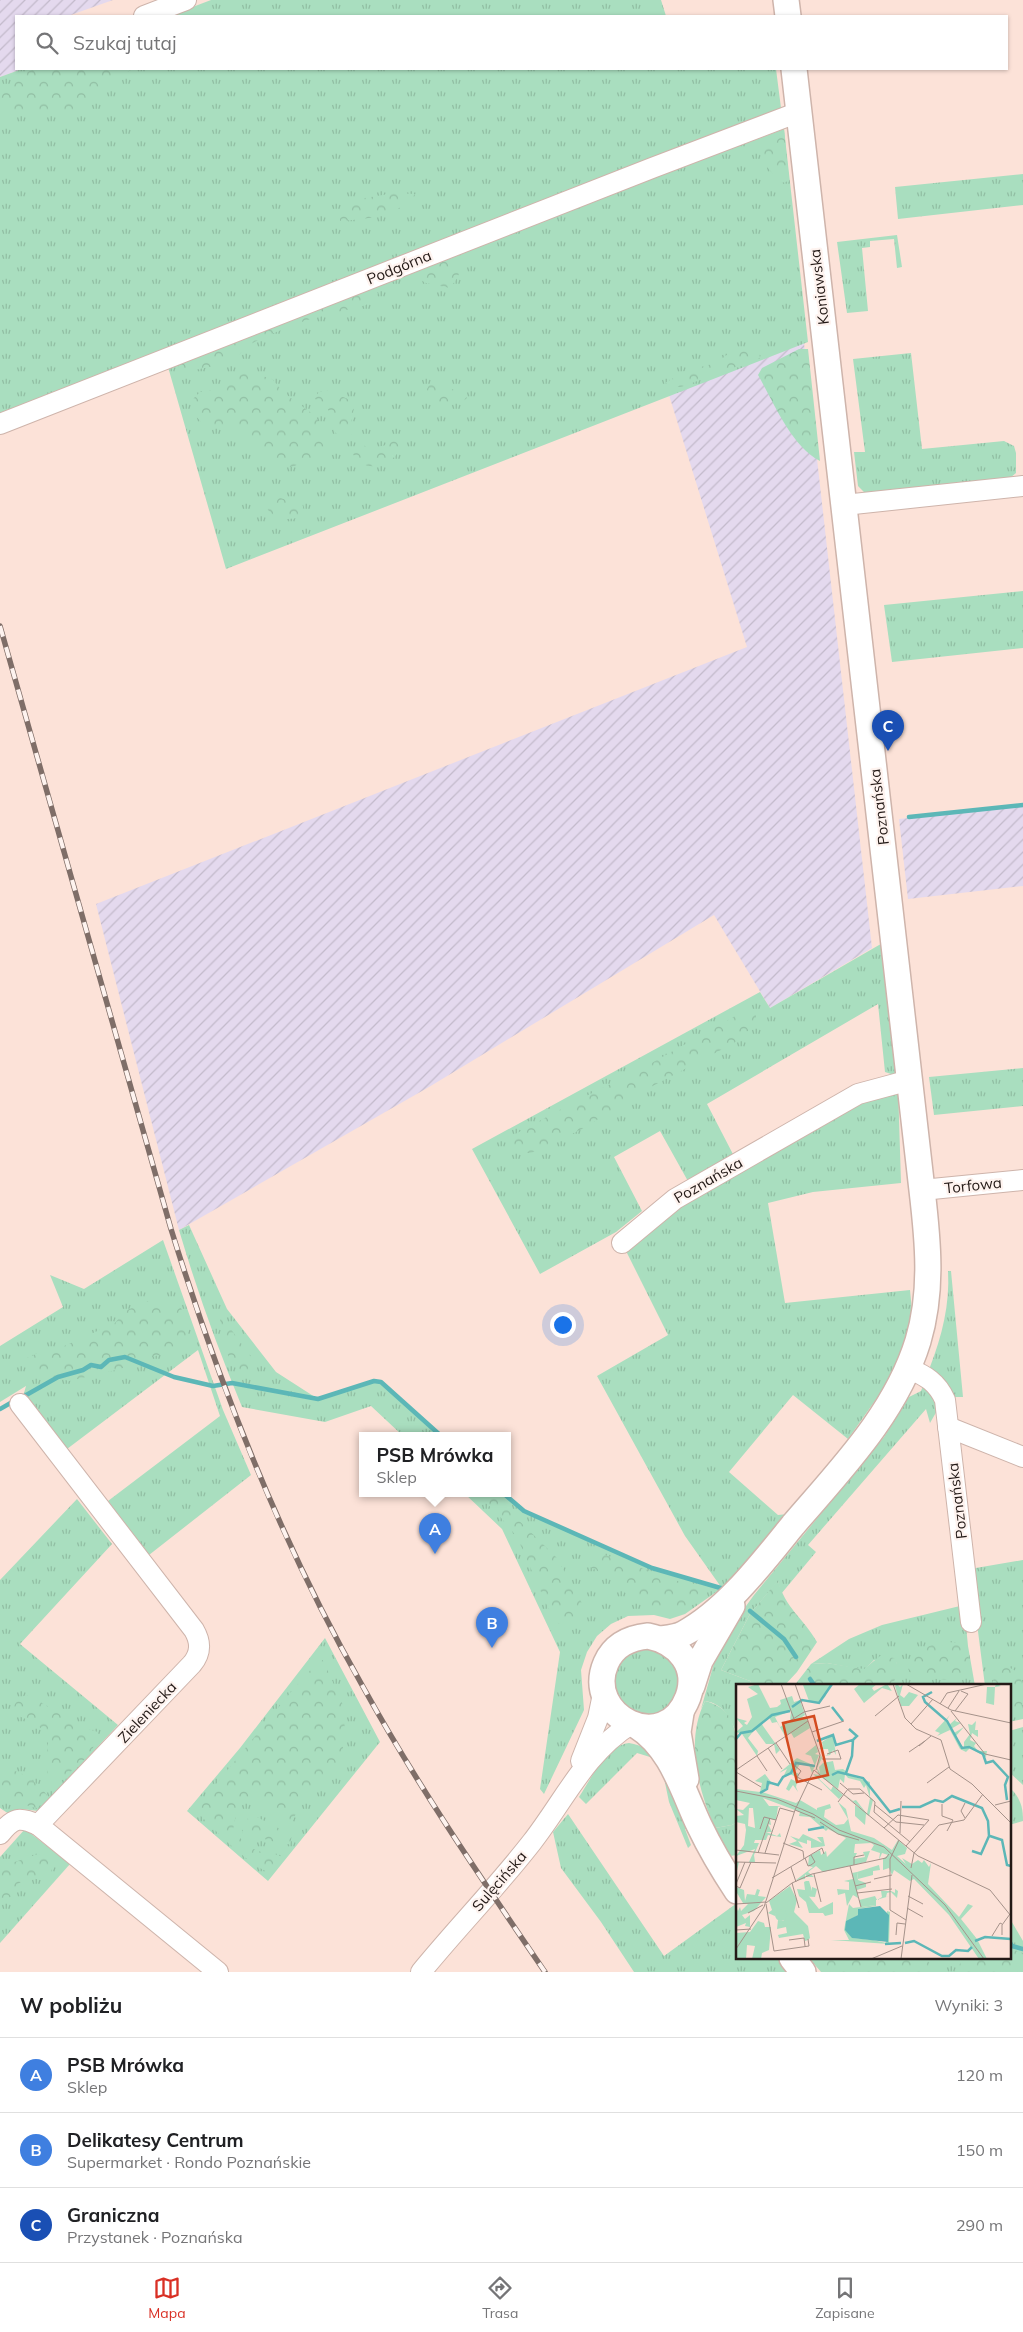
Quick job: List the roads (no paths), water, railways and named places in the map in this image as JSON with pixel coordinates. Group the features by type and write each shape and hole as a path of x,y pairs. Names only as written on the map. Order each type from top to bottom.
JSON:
{"main road":[{"path":"786,0 788,15"},
{"name":"Koniawska","path":"794,70 844,504"},
{"name":"Poznańska","path":"699,1825 680,1751 678,1732 700,1661 713,1636 749,1579 869,1432 893,1398 908,1368 921,1330 928,1290 928,1250 922,1190 844,504"},
{"name":"Poznańska","path":"661,1639 681,1635 701,1622 749,1579"},
{"path":"648,1636 661,1639 670,1643 686,1660 690,1672 686,1702 671,1722 660,1726 634,1725 619,1717 603,1694 603,1671 609,1656 617,1647 636,1637 648,1636"},
{"name":"Poznańska","path":"634,1725 650,1734 657,1742 680,1780 714,1857 736,1890"},
{"path":"794,1960 803,1972"}],"street":[{"path":"147,15 186,0"},
{"name":"Podgórna","path":"0,424 799,112"},
{"path":"844,504 1023,486"},
{"name":"Poznańska","path":"622,1243 675,1199 858,1094 910,1080"},
{"name":"Torfowa","path":"922,1190 1023,1180"},
{"name":"Poznańska","path":"908,1368 924,1375 937,1385 944,1400 971,1622"},
{"name":"Zieleniecka","path":"20,1404 194,1630 200,1647 192,1664 38,1825"},
{"path":"948,1427 1023,1457"},
{"name":"Sulęcińska","path":"570,1785 591,1739 603,1694"},
{"name":"Sulęcińska","path":"421,1972 533,1841 570,1785 602,1745 634,1725"},
{"path":"0,1834 9,1823 16,1820 27,1820 38,1825 218,1972"}],"waterway":[{"path":"909,817 1023,805"},
{"path":"21,1398 58,1377 83,1370 91,1365 101,1367 109,1360 125,1357 174,1377 213,1386 232,1383 318,1399 374,1381 381,1382 437,1432"},
{"path":"0,1409 14,1401"},
{"path":"508,1497 524,1511 652,1568 724,1589"},
{"path":"750,1611 784,1639 796,1657"},
{"path":"810,1679 814,1684"},
{"path":"1010,1943 1012,1946 1023,1949"}],"railway":[{"path":"0,626 171,1229 210,1347 254,1462 304,1575 332,1631 383,1722 450,1831 545,1972"}],"place":[{"name":"Graniczna","path":"888,751"},
{"name":"PSB Mrówka","path":"435,1554"},
{"name":"Delikatesy Centrum","path":"492,1648"}]}
